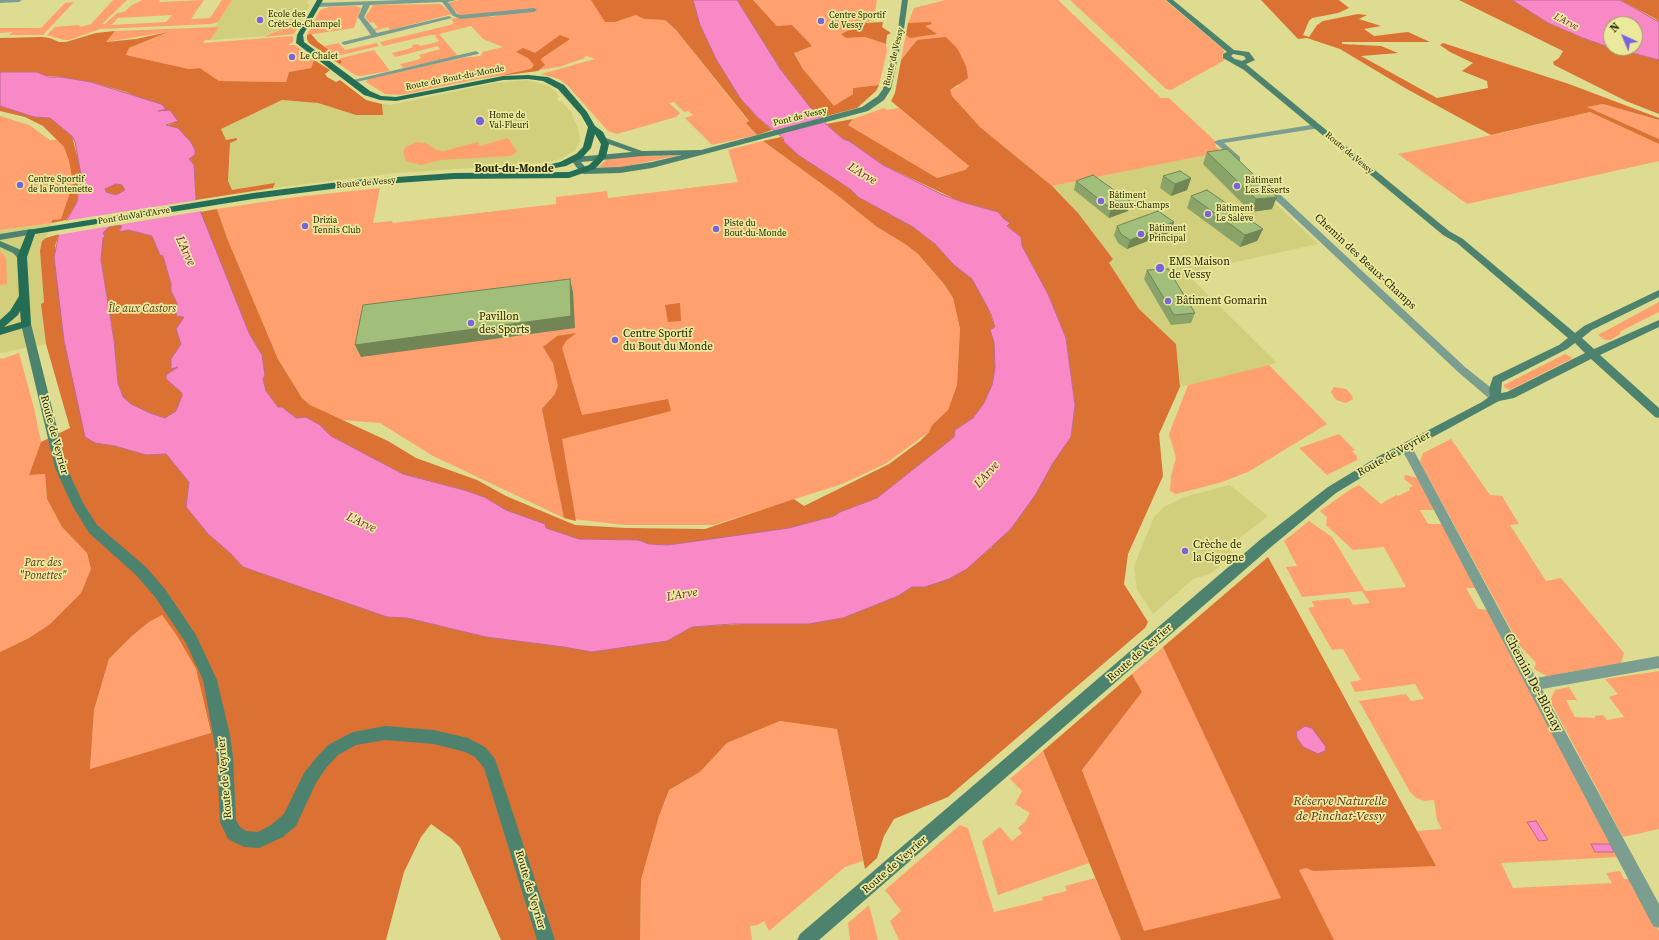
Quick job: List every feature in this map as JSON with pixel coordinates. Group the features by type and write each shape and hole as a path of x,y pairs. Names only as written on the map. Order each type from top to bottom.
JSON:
{"main road":[{"name":"Route de Vessy","path":"846,115 874,104 881,98 887,88 901,29 906,0"},
{"path":"1169,0 1232,52"},
{"name":"Route du Bout-du-Monde","path":"319,3 300,35 299,41 302,45 374,97 396,99 503,78 524,76 541,78 553,82 561,87 603,139"},
{"name":"Route de Vessy","path":"1320,126 1249,62 1251,58 1249,55 1240,52 1232,52 1226,55 1227,58 1247,68 1320,126 1443,222 1454,232 1460,241 1575,338 1659,414"},
{"path":"1239,63 1249,62"},
{"name":"Pont de Vessy","path":"759,138 846,115"},
{"path":"592,127 587,148 575,160 584,171 592,167 602,157 604,150 603,139"},
{"name":"Route de Vessy","path":"218,202 355,183 444,176 515,174 557,176 584,171 612,171 652,165 759,138"},
{"name":"Route de Vessy","path":"603,139 642,153"},
{"name":"Route de Vessy","path":"515,174 551,168 575,160 642,153 699,152"},
{"name":"Pont du Val-d'Arve","path":"31,232 218,202"},
{"path":"0,237 31,232"},
{"name":"Route de Veyrier","path":"31,232 22,257 23,298 26,324 61,468 78,505 93,528 141,571 160,593 191,639 207,674 216,705 225,757 228,822 234,833 244,839 259,840 277,831 294,813 310,778 321,762 333,750 353,739 385,733 434,737 468,745 480,752 490,764 546,940"},
{"path":"0,244 16,250 22,257"},
{"path":"1496,398 1494,389 1497,380 1563,347 1588,328 1657,294"},
{"path":"0,325 14,312 23,298"},
{"path":"1644,331 1646,322 1659,316"},
{"name":"Route de Veyrier","path":"806,940 1305,511 1341,484 1496,398 1510,395 1592,354 1659,323"},
{"path":"0,332 26,324"}],"street":[{"path":"0,1 19,0"},
{"path":"319,3 367,4 453,0"},
{"path":"444,1 455,15 461,17 534,10"},
{"path":"367,4 361,18 375,35"},
{"path":"344,43 449,18"},
{"name":"Route du Bout-du-Monde","path":"352,81 476,53"},
{"path":"1242,164 1218,142 1320,126"},
{"name":"Chemin des Beaux-Champs","path":"1258,179 1461,369 1496,398"},
{"name":"Chemin De-Blonay","path":"1404,448 1410,454 1659,920"},
{"path":"1534,684 1659,662"}],"shaded area":[{"name":"Ecole des Crêts-de-Champel","path":"232,0 309,0 307,3 310,5 294,34 210,40 219,27 215,27"},
{"path":"527,80 549,86 557,93 559,97 557,98 558,101 561,101 571,112 578,128 580,141 575,150 561,159 543,163 396,173 273,188 275,183 232,191 228,182 230,143 237,139 226,141 221,129 282,100 318,103 333,108 383,115 382,104 390,105 495,83"},
{"name":"EMS Maison de Vessy","path":"1221,152 1318,244 1186,273 1277,363 1180,387 1176,344 1139,309 1109,263 1113,259 1078,213 1052,186"},
{"path":"52,223 46,238 42,241 40,251 44,302 41,304 46,344 0,353 0,230"},
{"name":"Crèche de la Cigogne","path":"1230,485 1268,516 1228,547 1234,555 1210,574 1193,579 1153,614 1137,589 1134,566 1154,517 1164,507 1184,497"}],"green space":[{"path":"113,0 127,0 102,24 105,24 117,13 124,12 132,5 142,0 160,0 159,2 204,0 191,19 210,18 222,0 232,0 218,22 211,24 100,29 69,40 47,35 55,27 78,25 81,27 91,24","holes":["172,15 166,22 111,25 118,18"]},
{"path":"460,0 591,0 615,22 636,15 644,19 665,20 676,30 749,122 747,124 757,135 712,145 685,118 693,115 688,111 684,112 674,102 669,103 680,113 676,117 617,134 608,131 568,86 559,79 541,74 595,59 587,56 559,67 478,79 400,95 385,94 366,82 369,78 467,57 480,56 483,53 482,52 503,47 483,39 471,26 439,34 458,56 403,68 400,64 417,60 421,58 419,55 440,49 438,46 395,57 392,53 413,47 412,45 418,44 420,46 439,41 435,36 437,35 383,46 380,42 450,25 454,23 451,19 492,17 498,15 459,15 449,4 450,2"},
{"path":"591,0 693,0 700,25 716,59 740,98 757,117 772,130 757,135 746,123 749,121 676,30 665,20 644,19 636,15 615,22 605,22"},
{"path":"737,0 753,0 777,26 792,25 812,46 794,53 803,69 834,106 853,94 853,88 879,85 876,91 857,108 823,117 810,107 781,70"},
{"path":"753,0 877,0 874,19 842,34 846,38 865,37 886,44 887,51 879,85 853,88 853,94 834,107 803,69 794,52 812,46 777,26"},
{"path":"945,0 1058,0 1161,98 1169,98 1216,142 1215,145 1221,152 1052,186 981,128 952,96 950,90 959,86 917,40 901,60 908,23 914,8"},
{"path":"1070,0 1165,0 1223,49 1224,51 1222,56 1225,60 1171,90 1166,89"},
{"path":"1261,0 1339,0 1349,8 1338,13 1312,18 1309,21 1303,35 1309,37 1317,25 1323,21 1358,14 1367,15 1359,19 1381,26 1364,29 1374,36 1408,32 1430,42 1342,42 1342,44 1381,46 1398,53 1361,56 1437,98 1488,88 1487,81 1462,71 1473,63 1450,52 1440,45 1443,43 1569,84 1659,118 1659,120 1603,104 1587,107 1659,139 1659,144 1590,112 1491,135 1405,88 1340,49 1307,38 1298,39"},
{"path":"1459,0 1512,0 1548,23 1603,45 1603,56 1643,56 1659,60 1659,114 1626,101 1554,65 1553,62 1559,58 1563,51"},
{"path":"1620,0 1659,0 1659,22 1656,19"},
{"path":"74,2 43,35 9,35 12,32 0,33 0,28 41,28 65,3"},
{"path":"441,4 452,14 390,30 388,27 374,31 373,29 378,28 373,22 370,23 365,17 373,5"},
{"path":"356,6 361,8 354,28 307,35 320,10 329,7"},
{"path":"883,22 882,27 891,33 887,35 886,44 865,37 846,38 841,34 865,23"},
{"path":"930,22 932,24 925,26 937,34 910,38 906,35 908,23"},
{"path":"298,26 294,34 264,37 287,27"},
{"path":"219,27 210,40 205,40 203,43 293,36 293,42 288,45 295,45 314,60 311,68 289,72 286,82 219,81 200,68 189,69 126,55 129,48 167,32 105,42 115,31"},
{"path":"115,31 106,42 136,39 168,32 129,48 126,55 189,69 200,68 219,81 286,82 289,72 311,68 314,60 330,70 325,74 327,77 336,82 340,80 366,100 382,104 383,115 356,115 318,103 282,100 221,129 226,140 237,138 237,140 230,143 228,181 232,190 275,183 273,188 196,200 194,165 166,126 178,121 164,112 163,110 165,109 126,92 91,82 61,77 0,72 0,38 42,37 50,38 59,42 66,42 96,33"},
{"path":"311,34 318,42 336,55 342,62 340,64 309,43 307,35"},
{"path":"560,35 570,39 542,58 541,60 545,65 538,71 499,76 531,69 534,65 528,58 516,52 523,48 535,53"},
{"path":"946,37 957,48 966,66 968,78 950,90 952,96 980,127 1052,186 1078,213 1113,259 1109,263 1139,309 1176,344 1180,387 1159,434 1163,476 1128,554 1124,584 1148,622 1145,628 948,797 894,819 884,836 877,858 865,869 837,729 780,721 727,743 700,772 669,790 659,816 641,880 640,940 501,940 460,847 452,839 431,824 421,837 404,872 386,940 0,940 0,652 29,638 50,624 81,593 91,569 87,553 62,527 47,499 45,474 29,475 41,442 70,428 46,344 41,304 44,302 40,251 42,241 46,238 59,234 55,246 95,443 115,446 146,455 166,453 189,482 186,507 243,567 387,617 407,618 486,637 592,652 667,641 692,627 843,618 898,596 912,586 925,587 991,548 1071,437 1075,405 1066,338 1048,294 1022,246 1021,237 1007,226 998,212 959,201 883,165 849,141 843,139 826,124 853,119 848,125 937,178 965,170 969,166 891,101 895,93 901,60 917,40","holes":["162,615 177,636 196,669 211,733 90,769 94,710 109,659 132,636 149,622"]},
{"path":"339,43 345,50 377,43 379,46 337,56 324,46"},
{"path":"374,50 390,71 360,76 355,75 333,60"},
{"path":"1603,104 1659,120 1659,139 1586,107"},
{"path":"0,106 34,117 50,118 72,136 83,179 78,182 77,202 66,220 52,223 52,220 61,219 73,183 69,161 64,147 43,126 25,117 0,111"},
{"path":"884,108 887,110 899,108 969,166 965,170 937,178 848,125 853,119"},
{"path":"1590,112 1659,144 1659,161 1467,204 1398,154 1497,134"},
{"name":"Centre Sportif de la Fontenette","path":"0,116 29,125 50,140 57,140 64,147 69,161 73,183 61,219 53,220 52,223 0,230"},
{"path":"781,137 791,148 850,189 858,197 913,227 935,244 953,264 972,279 986,302 995,327 990,330 994,342 995,368 992,385 984,403 973,418 955,430 955,437 877,498 840,512 834,516 789,528 716,539 668,545 649,544 638,540 579,539 546,528 545,524 506,510 484,497 464,490 403,474 331,436 320,425 296,418 282,407 278,407 266,391 263,379 262,355 249,333 200,212 217,209 227,238 278,359 302,398 310,405 388,441 416,458 477,480 506,496 575,525 626,528 705,529 794,499 804,506 889,464 920,441 929,432 932,425 948,410 957,385 960,329 953,298 944,284 918,254 905,244 877,227 837,195 763,141"},
{"path":"508,138 517,152 510,156 440,160 421,165 406,161 403,151 406,147 417,142 425,143 437,150 443,151 478,142 480,146"},
{"name":"Centre Sportif du Bout du Monde","path":"763,141 837,195 877,227 905,244 918,254 944,284 953,298 960,329 957,385 948,410 932,425 929,432 885,464 842,484 714,525 624,525 564,518 433,456 380,423 341,420 310,405 302,398 278,359 227,238 217,209 296,197 380,188 373,223 392,221 393,223 556,204 556,197 581,194 607,191 608,198 738,182 728,150"},
{"path":"632,155 681,155 617,168 598,167 608,158"},
{"path":"116,184 122,185 126,190 116,195 106,192 105,189"},
{"name":"Île aux Castors","path":"117,225 122,226 119,231 128,230 152,236 160,255 163,256 171,284 171,291 177,303 176,316 184,317 177,333 181,344 171,359 171,368 178,367 166,375 182,393 182,396 176,411 165,418 131,404 123,397 118,383 114,340 101,260 102,233 109,227"},
{"path":"0,251 6,258 7,284 0,285"},
{"path":"1659,302 1659,312 1621,331 1619,335 1610,340 1605,340 1598,335"},
{"path":"680,303 681,321 668,322 665,305"},
{"path":"576,333 566,341 562,348 582,415 668,399 671,411 562,439 576,521 564,518 542,409 555,394 558,386 553,363 543,347 557,336"},
{"name":"Parc des \"Ponettes\"","path":"19,353 34,408 41,442 29,475 45,474 47,499 62,527 87,553 91,569 81,593 50,624 29,638 0,652 0,358 2,359"},
{"path":"1565,354 1573,358 1510,390 1504,387 1504,385"},
{"path":"1269,365 1327,424 1248,472 1219,483 1176,494 1170,491 1171,476 1176,458 1169,434 1188,385"},
{"path":"1334,387 1346,389 1351,394 1353,399 1346,403 1336,400 1331,392"},
{"path":"1339,434 1355,450 1352,451 1357,456 1357,460 1327,475 1299,448"},
{"path":"1451,439 1490,495 1502,496 1519,524 1510,525 1546,581 1561,578 1624,653 1621,663 1547,676 1534,669 1536,663 1521,647 1515,637 1420,462 1423,453"},
{"path":"1405,475 1418,478 1435,510 1420,510 1428,524 1443,524 1477,588 1466,588 1478,609 1488,610 1620,857 1501,863 1513,888 1612,883 1606,873 1620,871 1624,879 1630,879 1659,931 1659,940 1334,940 1298,870 1306,867 1268,557 1417,831 1442,829 1437,820 1434,800 1425,801 1416,798 1410,792 1359,701 1406,694 1411,701 1424,699 1415,684 1355,692 1350,682 1361,680 1343,649 1332,650 1308,608 1314,607 1312,601 1349,598 1353,605 1370,603 1362,591 1302,597 1286,567 1297,566 1284,541 1309,521 1332,537 1365,591 1406,587 1384,547 1353,550 1326,525 1327,517 1320,511 1359,485 1381,504 1396,495 1398,496 1410,490 1409,488 1413,486 1404,479"},
{"name":"Réserve Naturelle de Pinchat-Vessy","path":"1268,557 1436,866 1314,871 1306,868 1299,870 1334,940 1121,940 1043,751 1132,674 1142,692 1082,770 1144,931 1281,898 1163,647"},
{"path":"162,615 177,636 196,669 211,734 90,769 94,710 109,659 132,636 149,622"},
{"path":"1163,647 1282,898 1144,932 1082,770 1142,692 1132,674"},
{"path":"1659,671 1659,829 1623,837 1550,701 1555,690 1569,687 1577,700 1566,700 1575,717 1595,718 1595,716 1603,715 1607,720 1624,717 1609,697 1618,694 1605,679"},
{"path":"780,721 837,729 863,861 845,867 769,931 764,921 758,925 750,926 752,940 640,940 641,880 659,816 669,790 700,772 727,743"},
{"path":"1043,751 1089,863 998,895 982,841 1000,827 1012,841 1022,833 1018,828 1025,822 1030,813 1015,804 1022,791 1010,779"},
{"path":"960,825 968,828 994,912 1043,900 1042,897 1067,891 1065,886 1095,878 1121,940 899,940 890,921 901,911 885,890"},
{"path":"869,905 878,940 850,940 848,923"}],"water":[{"name":"L'Arve","path":"693,0 737,0 781,70 810,107 823,117 826,124 843,139 849,141 883,165 941,194 959,201 998,212 1010,223 1007,226 1021,237 1022,246 1048,294 1066,338 1075,405 1071,437 1053,463 1036,494 1011,529 967,569 949,579 925,587 912,587 898,596 843,618 809,624 732,624 692,627 667,641 592,652 486,637 407,618 387,617 243,567 230,553 208,534 186,507 189,482 166,454 146,455 115,446 95,443 85,437 64,341 54,257 59,234 77,202 79,186 86,180 83,179 81,175 75,142 72,136 50,118 34,117 0,106 0,72 37,72 49,77 61,77 91,82 161,104 166,109 158,111 170,110 178,121 166,125 178,128 191,142 195,150 195,155 189,159 194,165 196,200 249,333 262,355 265,375 263,379 266,391 278,407 282,407 296,418 306,417 320,425 331,436 403,474 464,490 484,497 506,510 545,524 546,528 579,539 638,540 649,544 668,545 789,528 834,516 840,512 877,498 954,437 955,430 973,418 984,403 992,385 995,368 994,342 990,330 995,327 991,314 972,279 953,264 935,244 913,227 858,197 850,189 798,155 784,142 783,138 757,117 740,98 716,59 700,25","holes":["116,184 122,185 125,190 116,195 106,192 105,189","117,225 122,226 119,232 128,230 152,236 160,255 163,256 171,284 171,291 177,303 176,316 184,317 176,329 181,344 171,359 171,369 178,367 166,375 166,379 182,393 182,396 176,411 165,418 131,404 123,397 118,383 114,340 101,260 103,238 105,236 103,233 109,227"]},
{"name":"L'Arve","path":"1512,0 1620,0 1659,22 1659,60 1643,56 1643,16 1603,16 1603,45 1548,23"},
{"path":"1305,726 1312,728 1326,747 1325,751 1318,754 1303,747 1297,738 1296,732"},
{"path":"1536,821 1548,840 1539,841 1527,822"},
{"path":"1591,844 1610,844 1614,852 1595,852"}],"pier":[{"path":"198,200 202,211 57,235 64,221"}],"building":[{"path":"1227,149 1277,197 1256,199 1207,152"},
{"path":"1180,171 1191,178 1175,184 1163,176"},
{"path":"1093,175 1131,202 1111,209 1076,181"},
{"path":"1207,190 1263,229 1245,235 1191,196"},
{"path":"1158,211 1174,222 1130,240 1121,234 1117,226"},
{"path":"1168,269 1195,313 1174,315 1147,270"},
{"name":"Pavillon des Sports","path":"570,279 571,316 355,345 363,305"}],"place":[{"name":"Ecole des Crêts-de-Champel","path":"260,20"},
{"name":"Centre Sportif de Vessy","path":"821,21"},
{"name":"Le Chalet","path":"292,57"},
{"name":"Home de Val-Fleuri","path":"480,121"},
{"name":"Centre Sportif de la Fontenette","path":"20,185"},
{"name":"Bâtiment Les Esserts","path":"1237,186"},
{"name":"Bâtiment Beaux-Champs","path":"1101,201"},
{"name":"Bâtiment Le Salève","path":"1208,214"},
{"name":"Drizia Tennis Club","path":"305,226"},
{"name":"Piste du Bout-du-Monde","path":"716,229"},
{"name":"Bâtiment Principal","path":"1141,234"},
{"name":"EMS Maison de Vessy","path":"1160,268"},
{"name":"Bâtiment Gomarin","path":"1168,301"},
{"name":"Pavillon des Sports","path":"471,323"},
{"name":"Centre Sportif du Bout du Monde","path":"615,340"},
{"name":"Crèche de la Cigogne","path":"1185,551"}],"district":[{"name":"Bout-du-Monde","path":"514,169"}]}
